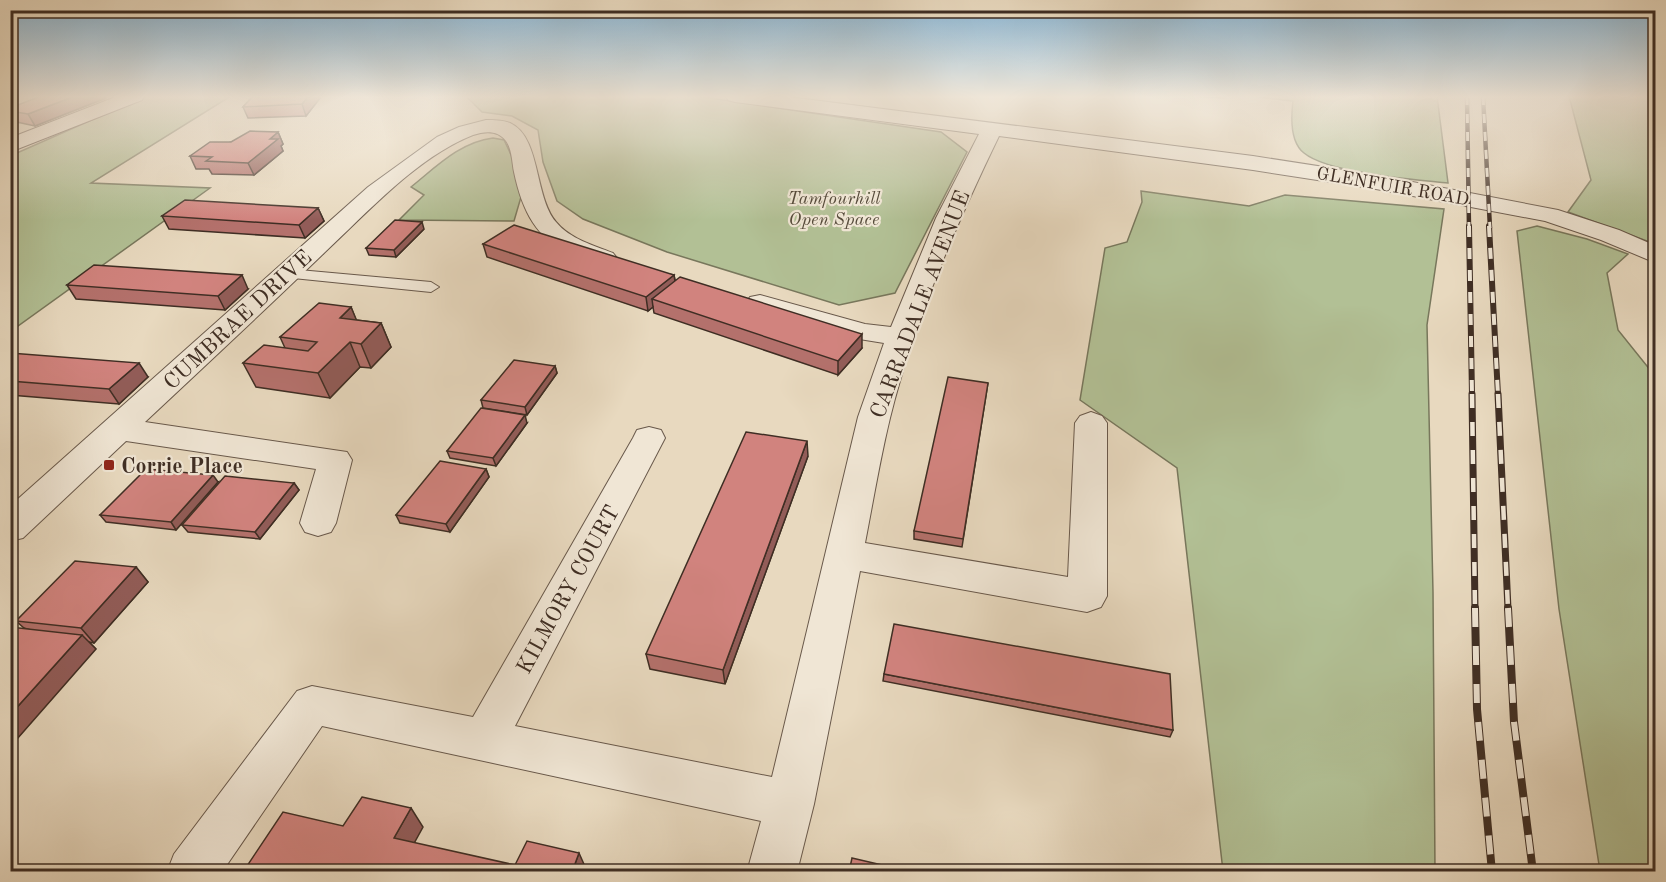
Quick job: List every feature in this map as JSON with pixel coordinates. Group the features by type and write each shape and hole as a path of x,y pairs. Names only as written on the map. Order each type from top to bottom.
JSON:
{"street":[{"path":"10,146 32,137"},
{"name":"CUMBRAE DRIVE","path":"10,528 393,178 426,153 456,137"},
{"name":"CUMBRAE DRIVE","path":"514,137 536,212 554,235 582,250 625,266"},
{"name":"CARRADALE AVENUE","path":"772,872 790,804 874,417 901,337 948,218 988,137"},
{"name":"GLENFUIR ROAD","path":"1054,137 1289,168 1453,196 1550,215 1610,234 1656,255"},
{"path":"739,297 863,332 901,337"},
{"path":"844,554 1087,596 1091,423"},
{"path":"119,429 335,459 318,523"},
{"name":"KILMORY COURT","path":"484,740 649,438"},
{"path":"192,872 312,705 790,804"}],"lane":[{"path":"288,273 430,287"}],"green space":[{"path":"53,137 165,137 91,183 210,188 11,331 10,156"},
{"name":"Tamfourhill Open Space","path":"539,137 948,137 967,152 895,293 839,305 667,252 583,219 557,201 543,162"},
{"path":"1294,137 1442,137 1448,183 1373,174 1332,166 1304,153"},
{"path":"1580,137 1655,137 1655,244 1568,212 1591,180"},
{"path":"493,138 504,140 514,161 521,197 514,221 399,220 424,195 411,187 459,150 481,140"},
{"path":"1141,191 1249,206 1285,195 1444,209 1427,325 1433,592 1435,871 1223,871 1177,468 1080,400 1105,248 1127,242 1142,202"},
{"path":"1537,226 1587,239 1628,254 1607,273 1618,330 1655,376 1655,871 1600,871 1559,609 1517,231"}],"building":[{"path":"239,137 278,139 248,163 206,161 212,157 190,156 210,142 231,142"},
{"path":"185,200 318,208 299,225 162,216"},
{"path":"395,220 422,222 394,250 366,248"},
{"path":"514,225 674,275 646,297 483,244"},
{"path":"94,265 242,275 218,296 67,285"},
{"path":"680,277 862,334 838,361 652,299"},
{"path":"319,303 351,307 340,318 381,323 361,344 350,342 318,373 243,363 264,345 308,351 317,342 280,337"},
{"path":"10,353 139,363 109,389 10,381"},
{"path":"514,360 555,366 525,407 481,400"},
{"path":"948,377 988,383 963,539 914,531"},
{"path":"481,408 525,415 493,458 447,451"},
{"path":"746,432 807,441 723,670 646,654"},
{"path":"440,461 486,469 446,524 396,515"},
{"path":"146,469 213,475 171,522 100,515"},
{"path":"225,476 294,483 255,532 182,525"},
{"path":"75,561 136,567 81,628 16,621"},
{"path":"894,624 1170,674 1173,730 884,674"},
{"path":"10,627 82,635 10,715"},
{"path":"362,797 411,808 394,838 515,865 527,841 579,853 572,872 243,872 283,812 343,826"},
{"path":"852,858 912,872 849,872"}],"railway":[{"path":"1468,137 1469,228"},
{"path":"1485,137 1490,228"},
{"path":"1469,226 1472,395"},
{"path":"1489,226 1498,395"},
{"path":"1472,394 1475,609"},
{"path":"1498,394 1508,609"},
{"path":"1475,608 1477,709 1492,872"},
{"path":"1508,608 1514,722 1533,872"}],"place":[{"name":"Corrie Place","path":"109,465"}]}
